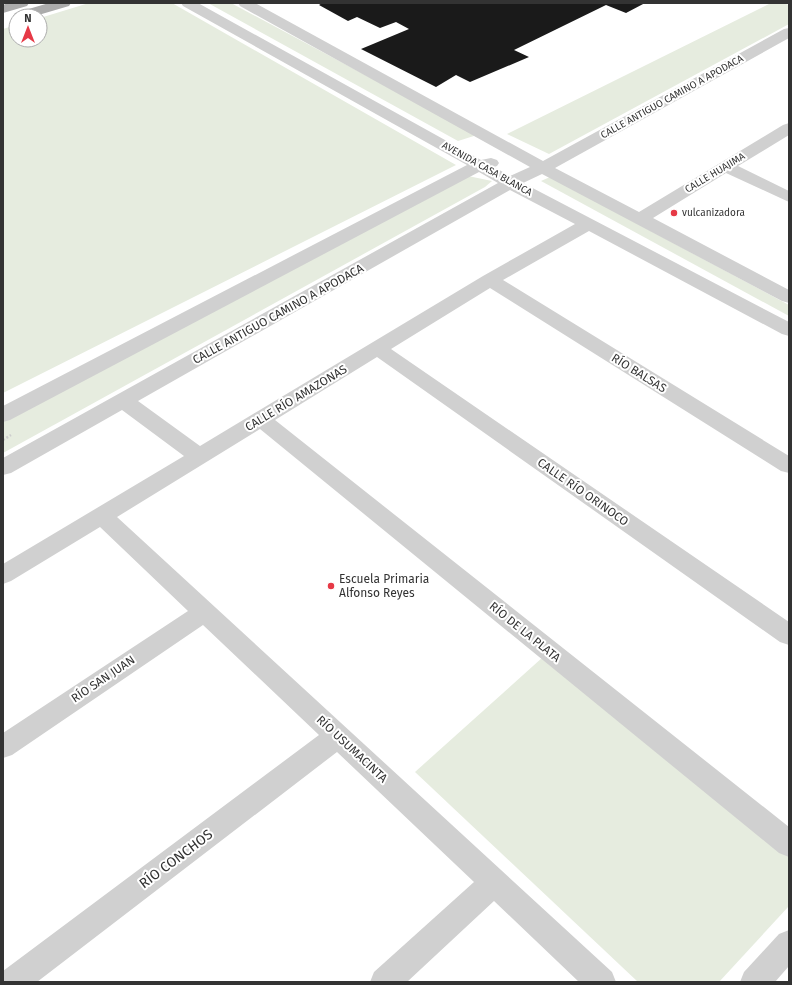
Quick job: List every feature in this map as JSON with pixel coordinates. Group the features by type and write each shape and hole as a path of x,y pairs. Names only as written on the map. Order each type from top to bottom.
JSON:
{"main road":[{"path":"3,9 22,3"},
{"path":"47,8 64,3"}],"street":[{"name":"AVENIDA CASA BLANCA","path":"188,3 510,183 789,330"},
{"path":"245,3 480,133 543,164 789,297"},
{"name":"CALLE ANTIGUO CAMINO A APODACA","path":"3,468 543,164 789,32"},
{"name":"CALLE HUAJIMA","path":"641,218 789,128"},
{"path":"480,133 510,183"},
{"name":"CALLE ANTIGUO CAMINO A APODACA","path":"3,415 480,165 498,163 543,164"},
{"path":"726,167 789,197"},
{"name":"CALLE RÍO AMAZONAS","path":"3,575 490,280 590,224"},
{"name":"RÍO BALSAS","path":"490,280 789,466"},
{"name":"CALLE RÍO ORINOCO","path":"378,349 789,635"},
{"path":"124,401 200,457"},
{"name":"RÍO DE LA PLATA","path":"261,419 789,844"},
{"name":"RÍO USUMACINTA","path":"102,516 601,982"},
{"name":"RÍO SAN JUAN","path":"3,747 204,612"},
{"name":"RÍO CONCHOS","path":"13,982 338,736"},
{"path":"385,982 495,882"},
{"path":"755,982 789,944"}],"shaded area":[{"path":"89,3 172,3 456,165 3,393 3,29 8,27 8,48 48,48 48,16"},
{"path":"208,3 231,3 477,135 458,141"},
{"path":"771,3 783,3 789,5 789,24 549,154 507,134"},
{"path":"468,176 492,181 485,187 3,453 3,418"},
{"path":"550,177 789,305 789,316 541,181"},
{"path":"543,657 789,857 789,906 719,982 638,982 415,772"}],"building":[{"path":"322,3 645,3 626,13 606,5 514,50 529,57 470,82 456,75 436,87 361,49 409,29 396,22 380,28 357,17 348,21 319,5"}],"place":[{"name":"vulcanizadora","path":"674,213"},
{"name":"Escuela Primaria Alfonso Reyes","path":"331,586"}]}
